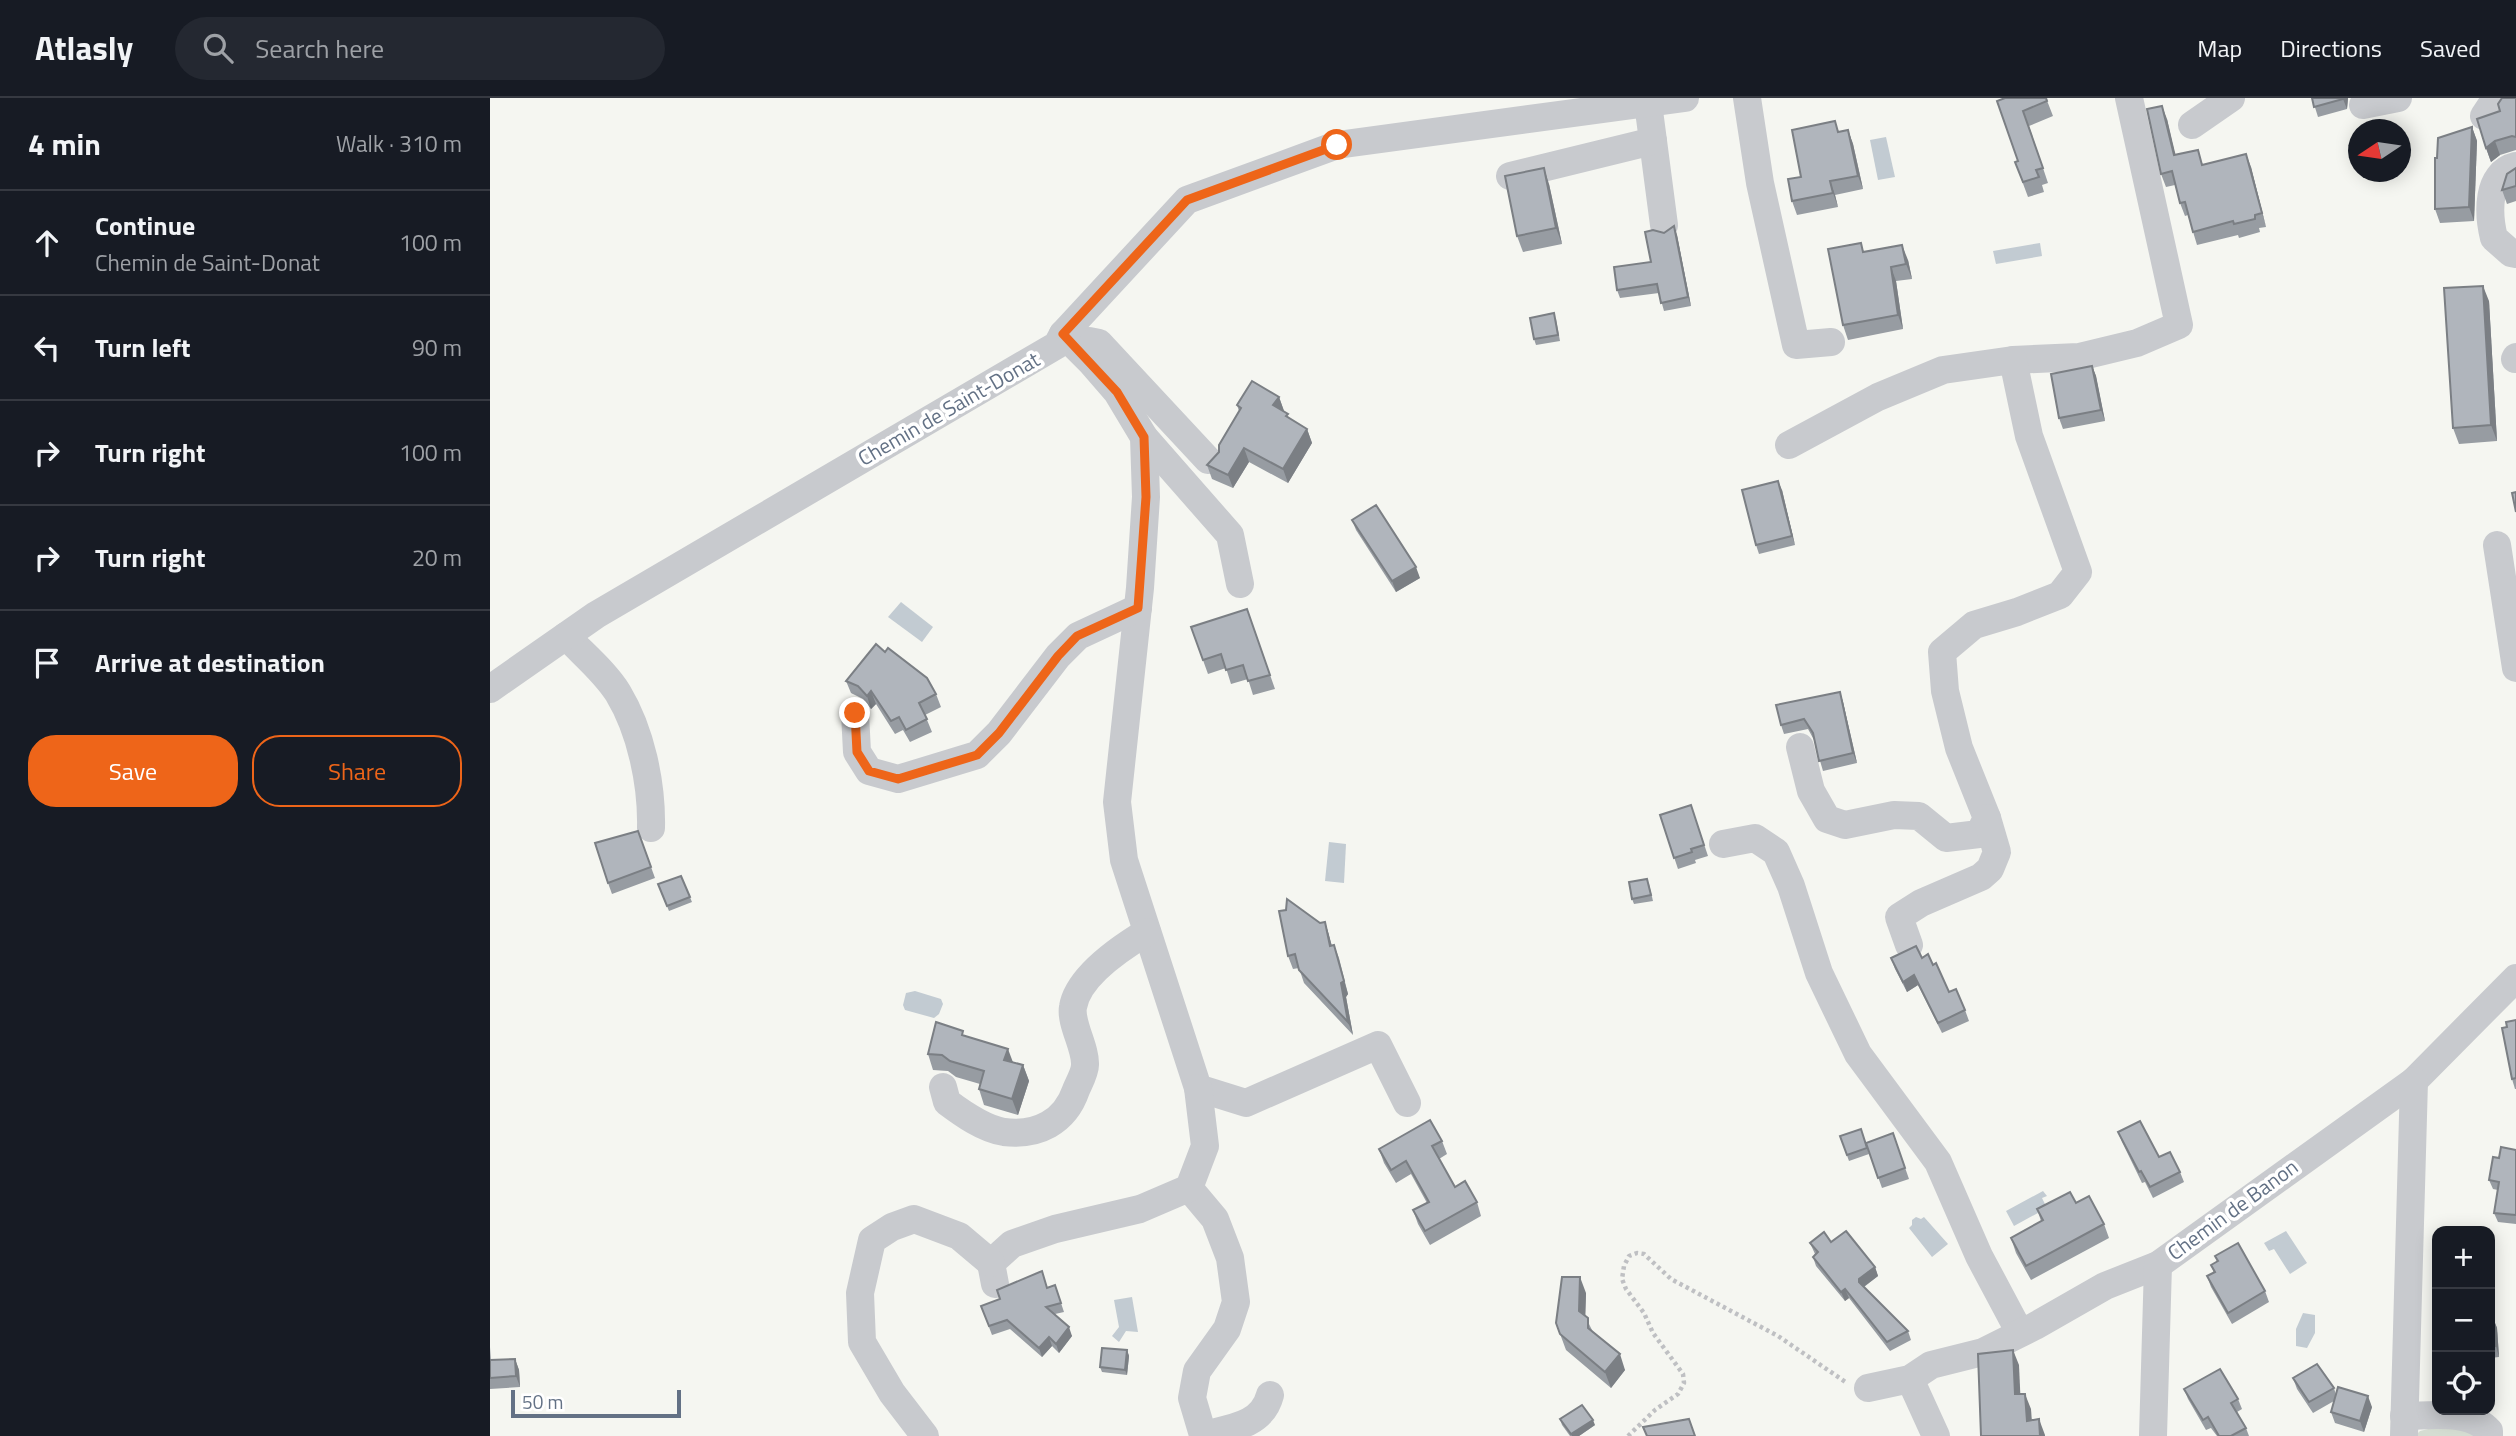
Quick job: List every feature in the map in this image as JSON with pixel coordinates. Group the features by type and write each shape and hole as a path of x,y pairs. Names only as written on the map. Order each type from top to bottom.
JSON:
{"street":[{"name":"Chemin de Saint-Donat","path":"490,689 596,615 1057,345 1063,334 1187,200 1337,145 1685,98"},
{"path":"1747,98 1759,183 1796,345 1831,342"},
{"path":"1789,444 1878,397 1942,370 2013,360 2079,357 2137,343 2179,325 2129,98"},
{"path":"2192,125 2231,98"},
{"path":"2363,105 2398,98"},
{"path":"1648,103 1664,225"},
{"path":"1510,176 1653,141"},
{"path":"2516,166 2506,169 2498,177 2491,201 2494,238 2516,254"},
{"path":"1063,334 1117,392 1144,437 1230,535 1240,584"},
{"path":"1063,334 1099,343 1208,460"},
{"path":"1909,945 1899,917 1921,903 1981,877 1990,869 1997,852 1987,818 1959,748 1945,691 1942,652 1974,625 2060,595 2078,572 2029,436 2013,360"},
{"path":"925,1436 892,1394 862,1342 860,1293 872,1240 892,1227 914,1219 959,1236 993,1274 1012,1244 1055,1228 1140,1209 1189,1188 1205,1146 1198,1088 1124,860 1117,802 1138,608 1146,497 1144,437"},
{"path":"2497,545 2516,668"},
{"path":"855,713 857,752 869,771 898,779 977,755 999,733 1058,656 1077,636 1138,608"},
{"path":"566,636 617,692 639,741 652,797 651,828"},
{"path":"1801,747 1811,791 1827,819 1845,825 1894,815 1919,816 1946,838 1979,834 1987,818"},
{"path":"1723,845 1755,838 1776,852 1791,886 1819,973 1858,1054 1938,1162 1979,1256 2020,1334"},
{"path":"943,1087 947,1102 970,1118 1003,1132 1027,1131 1049,1126 1070,1107 1085,1065 1072,1007 1086,979 1124,945 1147,932"},
{"name":"Chemin de Banon","path":"1868,1388 1910,1378 1931,1364 1983,1352 2105,1286 2158,1265 2414,1080 2516,978"},
{"path":"1198,1088 1246,1102 1378,1045 1407,1103"},
{"path":"2414,1080 2404,1426 2456,1416 2482,1422 2489,1431 2489,1436"},
{"path":"1189,1188 1215,1219 1230,1258 1236,1302 1227,1329 1197,1371 1192,1398 1195,1430 1203,1435 1255,1420 1268,1404 1270,1395"},
{"path":"2153,1436 2158,1265"},
{"path":"1910,1378 1936,1436"}],"path":[{"path":"1628,1436 1655,1410 1678,1394 1684,1383 1683,1374 1653,1333 1644,1313 1622,1279 1629,1256 1637,1253 1644,1254 1671,1279 1688,1290 1778,1336 1835,1377 1851,1386 1868,1388"}],"shaded area":[{"path":"1886,137 1895,177 1878,180 1870,140"},
{"path":"2040,243 2042,256 1996,264 1993,251"},
{"path":"901,602 933,627 922,642 888,617"},
{"path":"1329,842 1346,844 1344,883 1325,881"},
{"path":"915,991 941,999 943,1004 939,1014 934,1018 905,1010 903,1005 906,993"},
{"path":"2043,1191 2047,1196 2042,1198 2047,1208 2014,1226 2006,1211"},
{"path":"1916,1217 1924,1217 1948,1244 1932,1257 1909,1228"},
{"path":"2286,1231 2307,1263 2290,1274 2274,1249 2269,1251 2264,1243"},
{"path":"1132,1297 1138,1332 1126,1331 1119,1342 1112,1336 1119,1327 1114,1300"},
{"path":"2303,1313 2315,1315 2315,1333 2307,1348 2296,1346 2296,1329"},
{"path":"2432,1428 2468,1429 2477,1436 2415,1436 2420,1431"}],"building":[{"path":"2005,98 2046,98 2047,101 2023,111 2043,168 2036,170 2039,177 2023,182 1997,101"},
{"path":"2312,98 2343,98 2343,99 2314,107"},
{"path":"2502,98 2516,98 2516,137 2495,141 2486,148 2477,119 2500,111 2498,104"},
{"path":"2162,106 2174,155 2198,150 2202,165 2246,154 2262,213 2255,215 2255,219 2234,224 2233,221 2193,232 2185,202 2180,203 2172,171 2161,174 2147,109"},
{"path":"1835,121 1838,132 1848,130 1858,176 1830,181 1833,193 1792,201 1788,179 1801,177 1792,130"},
{"path":"2472,127 2469,207 2435,209 2435,158 2438,138"},
{"path":"1544,168 1556,228 1517,236 1505,176"},
{"path":"2516,168 2516,186 2502,190 2507,174"},
{"path":"1674,226 1688,297 1661,303 1657,284 1617,290 1614,267 1651,262 1645,232 1653,230 1664,233"},
{"path":"1861,243 1863,252 1902,245 1906,264 1891,267 1898,315 1843,325 1828,249"},
{"path":"2483,286 2491,425 2453,428 2444,288"},
{"path":"1554,313 1558,335 1534,339 1530,318"},
{"path":"2092,366 2101,410 2059,418 2051,374"},
{"path":"1252,381 1279,397 1273,405 1307,429 1283,469 1244,448 1228,475 1207,465 1219,452 1219,445 1241,408 1237,405"},
{"path":"1778,481 1792,536 1756,545 1742,490"},
{"path":"2516,492 2516,512 2512,493"},
{"path":"1376,505 1416,567 1392,581 1352,520"},
{"path":"1247,609 1270,675 1248,681 1243,665 1226,670 1221,654 1203,660 1191,627"},
{"path":"876,644 885,652 888,648 927,678 936,694 919,703 927,719 906,730 899,717 891,721 871,691 867,696 858,686 846,681"},
{"path":"1840,692 1853,753 1819,761 1813,733 1804,719 1781,725 1776,705"},
{"path":"1691,805 1704,845 1674,858 1660,815"},
{"path":"638,831 651,867 608,883 595,843"},
{"path":"681,876 690,897 667,906 658,884"},
{"path":"1647,879 1651,895 1632,899 1629,882"},
{"path":"1287,899 1320,923 1325,922 1330,946 1334,945 1344,981 1341,983 1348,1022 1299,970 1295,954 1288,956 1279,911 1286,910"},
{"path":"1916,946 1922,958 1928,954 1933,965 1936,963 1949,992 1956,989 1965,1010 1938,1023 1914,975 1903,982 1891,958"},
{"path":"2516,1020 2516,1078 2512,1079 2502,1028 2507,1027 2506,1022"},
{"path":"936,1022 963,1031 962,1035 1008,1049 1004,1060 1023,1065 1012,1099 979,1089 984,1071 950,1061 942,1055 928,1054"},
{"path":"1430,1120 1442,1141 1432,1146 1455,1187 1465,1181 1477,1202 1425,1231 1413,1210 1429,1202 1406,1161 1391,1170 1379,1149"},
{"path":"2140,1121 2159,1157 2170,1152 2180,1172 2150,1187 2118,1132"},
{"path":"1861,1129 1867,1148 1847,1155 1840,1136"},
{"path":"1893,1133 1905,1168 1878,1178 1866,1143"},
{"path":"2501,1147 2516,1150 2516,1215 2494,1213 2499,1182 2489,1180 2493,1157 2499,1158"},
{"path":"2070,1192 2076,1203 2089,1196 2104,1224 2026,1266 2011,1238 2043,1220 2037,1209"},
{"path":"1846,1231 1875,1267 1859,1279 1859,1282 1908,1331 1887,1342 1845,1289 1841,1292 1813,1257 1818,1252 1810,1243 1824,1232 1831,1242"},
{"path":"2238,1243 2265,1291 2228,1313 2207,1276 2215,1272 2211,1265 2218,1261 2215,1256"},
{"path":"1042,1271 1047,1288 1055,1285 1061,1303 1046,1307 1069,1327 1056,1344 1049,1337 1039,1348 1007,1320 989,1326 981,1306 1000,1299 997,1290"},
{"path":"1562,1277 1580,1277 1579,1311 1588,1318 1588,1328 1620,1354 1605,1372 1560,1334 1556,1323"},
{"path":"1102,1348 1127,1350 1125,1370 1100,1367"},
{"path":"2013,1350 2015,1394 2025,1394 2027,1421 2039,1419 2040,1436 1981,1436 1978,1354"},
{"path":"515,1359 516,1376 490,1378 490,1360"},
{"path":"2317,1364 2334,1388 2309,1402 2293,1378"},
{"path":"2220,1369 2238,1399 2231,1403 2246,1428 2231,1436 2219,1436 2208,1417 2203,1420 2184,1389"},
{"path":"2338,1387 2368,1396 2360,1421 2331,1412"},
{"path":"1582,1405 1593,1420 1571,1434 1560,1419"},
{"path":"1689,1419 1695,1436 1647,1436 1643,1427"}],"route":[{"path":"855,713 857,752 869,771 898,779 977,755 999,733 1028,693 1077,636 1138,608 1146,497 1144,437 1117,392 1063,334 1187,200 1337,145"}]}
